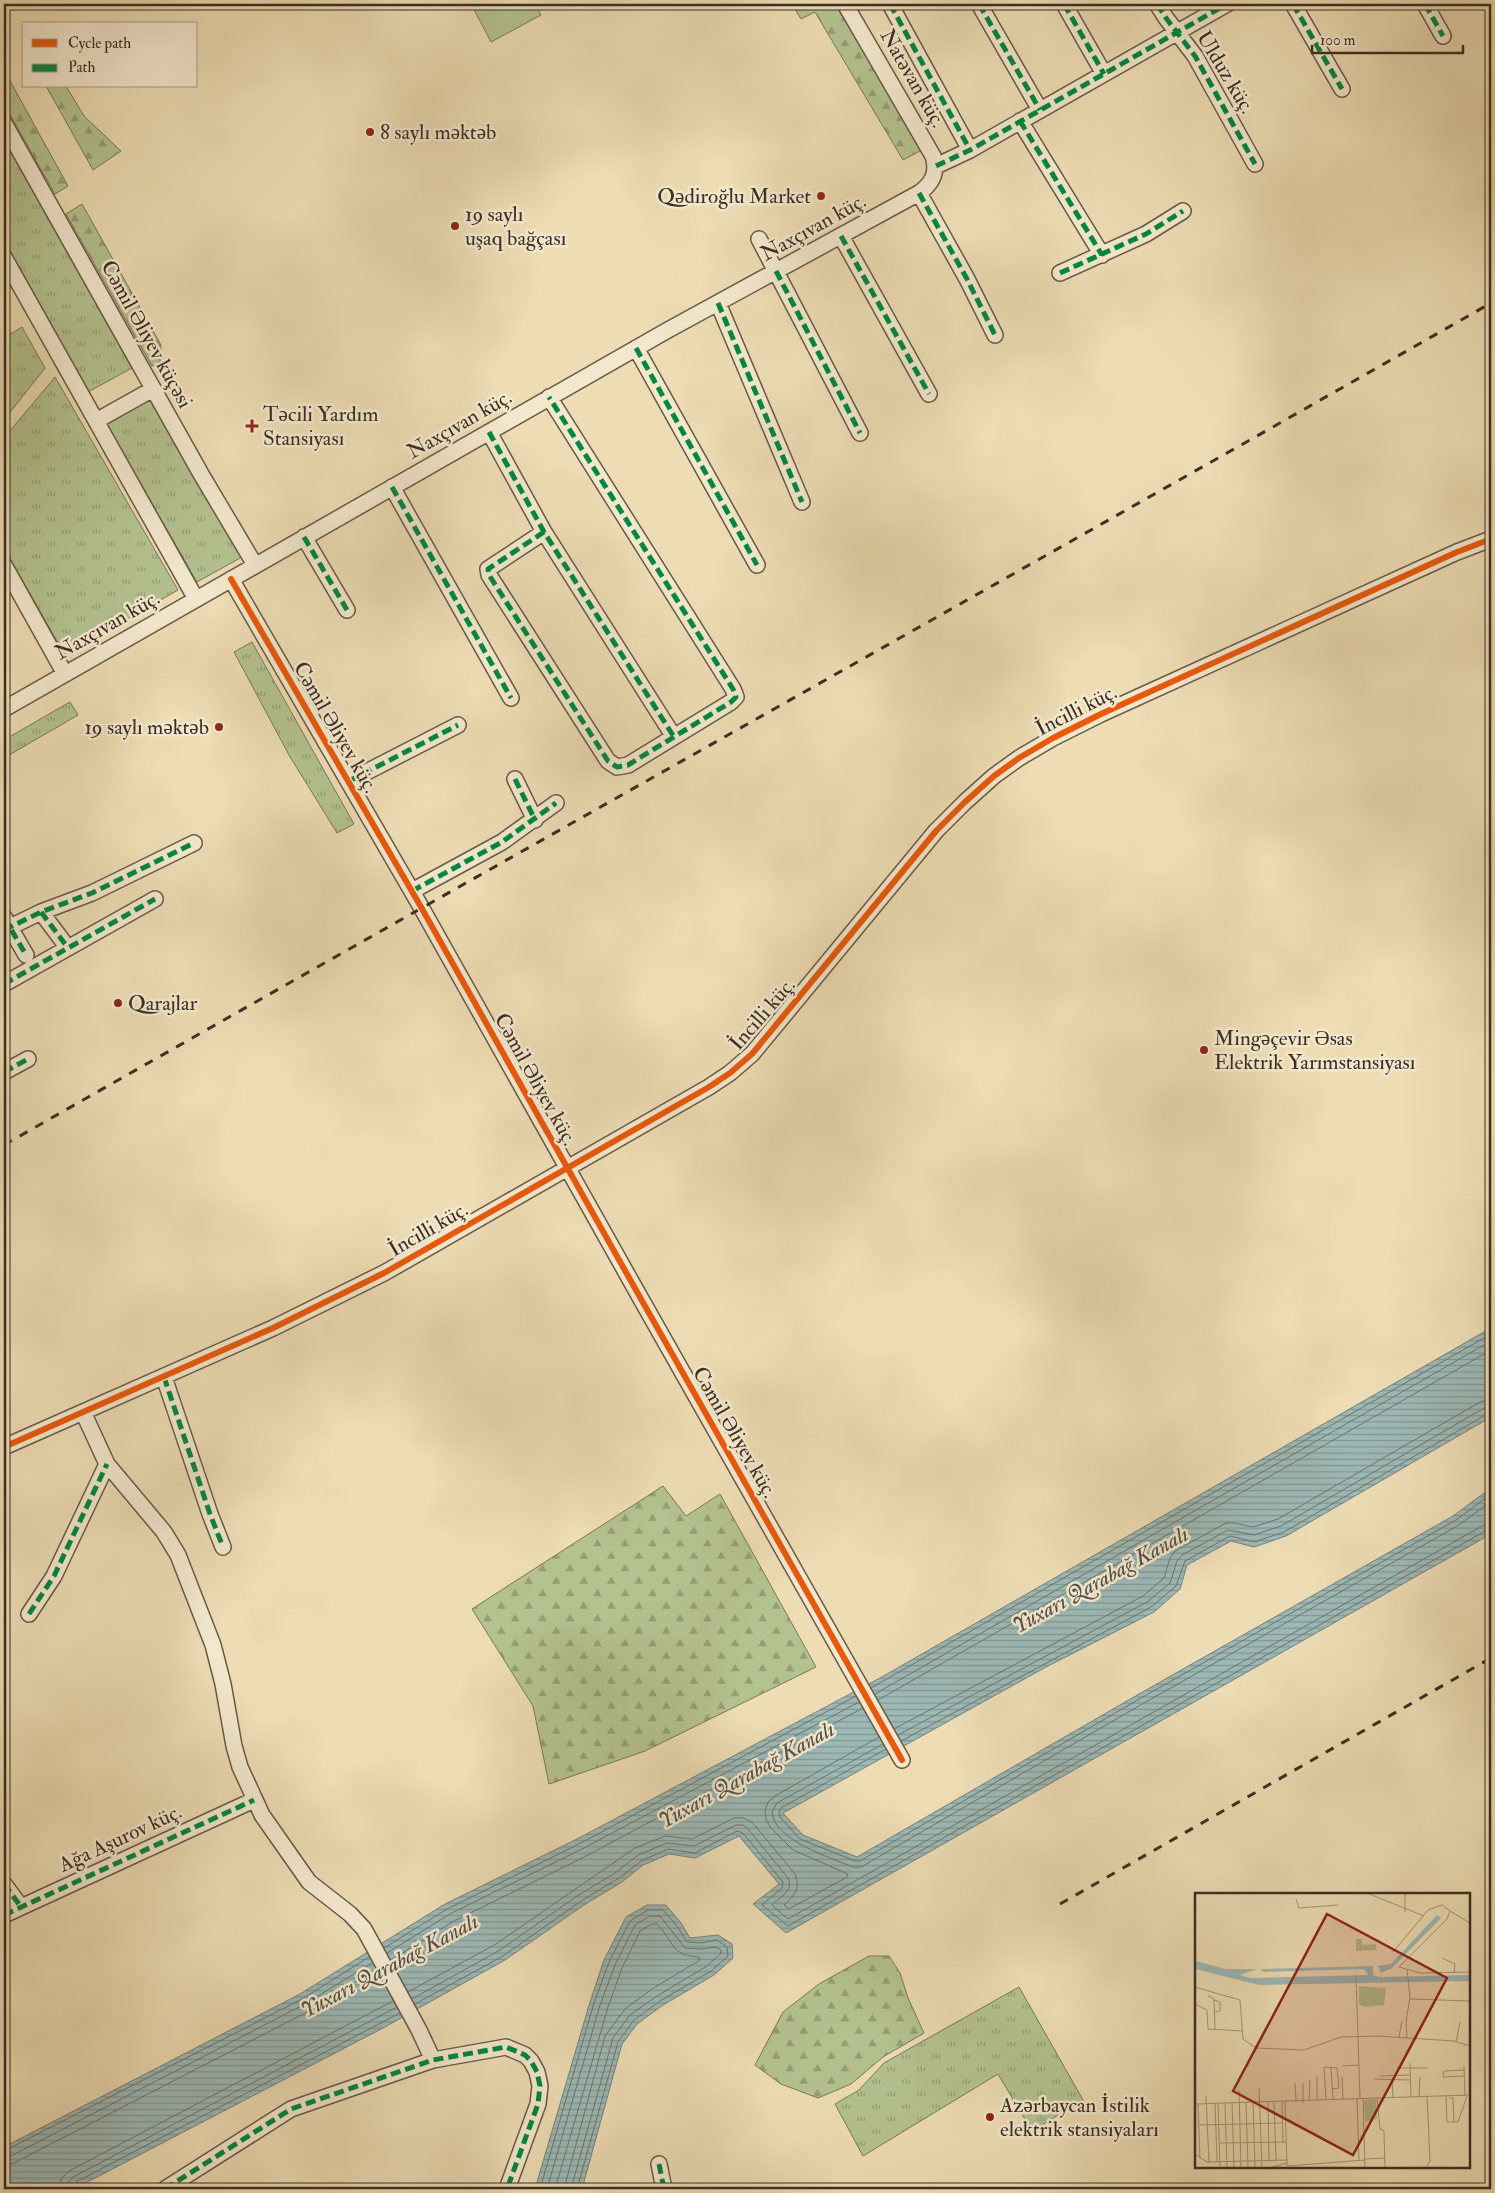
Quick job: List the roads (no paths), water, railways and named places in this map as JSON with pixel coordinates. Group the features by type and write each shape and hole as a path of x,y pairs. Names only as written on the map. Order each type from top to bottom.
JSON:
{"street":[{"name":"Natəvan küç.","path":"845,4 923,136 935,171"},
{"path":"890,4 970,150"},
{"path":"979,4 1040,110"},
{"path":"1064,4 1104,74"},
{"name":"Ulduz küç.","path":"1157,4 1195,56 1255,164"},
{"name":"Naxçıvan küç.","path":"4,709 549,397 919,193 930,186 935,171 1227,4"},
{"path":"1293,4 1342,89"},
{"path":"1425,4 1444,36"},
{"path":"1020,122 1102,255"},
{"name":"Cəmil Əliyev küçəsi","path":"4,123 153,389 255,565"},
{"path":"919,193 967,279 994,335"},
{"path":"1060,273 1146,234 1183,211"},
{"path":"840,236 928,394"},
{"path":"759,239 860,433"},
{"path":"4,257 196,599"},
{"path":"718,303 802,502"},
{"path":"636,348 757,565"},
{"path":"96,420 153,389"},
{"path":"544,532 488,569 489,575 608,761 617,768 628,765 731,702 736,697 733,689 549,397"},
{"path":"489,432 544,532 674,737"},
{"path":"392,487 511,698"},
{"path":"304,537 347,610"},
{"name":"İncilli küç.","path":"4,1447 273,1328 384,1273 730,1074 771,1032 936,831 994,776 1019,758 1053,738 1101,714 1457,552 1491,539"},
{"path":"4,565 64,674"},
{"name":"Cəmil Əliyev küç.","path":"231,579 412,891 902,1760"},
{"path":"349,781 458,725"},
{"path":"515,779 535,820"},
{"path":"412,891 502,842 556,803"},
{"path":"26,955 6,925 92,894 194,843"},
{"path":"4,984 155,899"},
{"path":"41,912 68,948"},
{"path":"4,1072 28,1059"},
{"path":"164,1377 223,1547"},
{"path":"83,1412 107,1464 164,1532 178,1555 213,1645 223,1684 234,1746 240,1767 254,1800 275,1836 309,1882 355,1919 375,1948 433,2060"},
{"path":"29,1614 54,1576 107,1464"},
{"name":"Ağa Aşurov küç.","path":"4,1915 254,1800"},
{"path":"4,1884 21,1907"},
{"path":"165,2189 291,2109 433,2060 506,2047 525,2055 537,2072 540,2086 538,2104 508,2189"},
{"path":"659,2164 664,2189"}],"water":[{"name":"Yuxarı Qarabağ Kanalı","path":"1491,1328 1491,1417 1286,1536 1254,1547 1231,1541 1187,1565 1180,1589 1154,1612 1046,1667 783,1813 803,1835 857,1857 1453,1516 1491,1488 1491,1534 786,1933 753,1904 779,1884 739,1836 695,1858 669,1854 643,1865 622,1882 584,1905 505,1960 383,2028 74,2189 4,2189 4,2147 300,1994 445,1904 577,1839 880,1678"},
{"path":"647,1905 666,1905 681,1923 690,1938 718,1935 732,1944 733,1958 714,1975 663,2005 637,2024 622,2044 582,2189 535,2189 604,1960 626,1917"}],"railway":[{"path":"4,1145 1491,303"},
{"path":"1060,1904 1491,1658"}],"place":[{"name":"8 saylı məktəb","path":"370,132"},
{"name":"Qədiroğlu Market","path":"821,196"},
{"name":"19 saylı uşaq bağçası","path":"455,226"},
{"name":"Təcili Yardım Stansiyası","path":"252,426"},
{"name":"19 saylı məktəb","path":"219,727"},
{"name":"Qarajlar","path":"118,1003"},
{"name":"Mingəçevir Əsas Elektrik Yarımstansiyası","path":"1204,1050"},
{"name":"Azərbaycan İstilik elektrik stansiyaları","path":"990,2117"}]}
